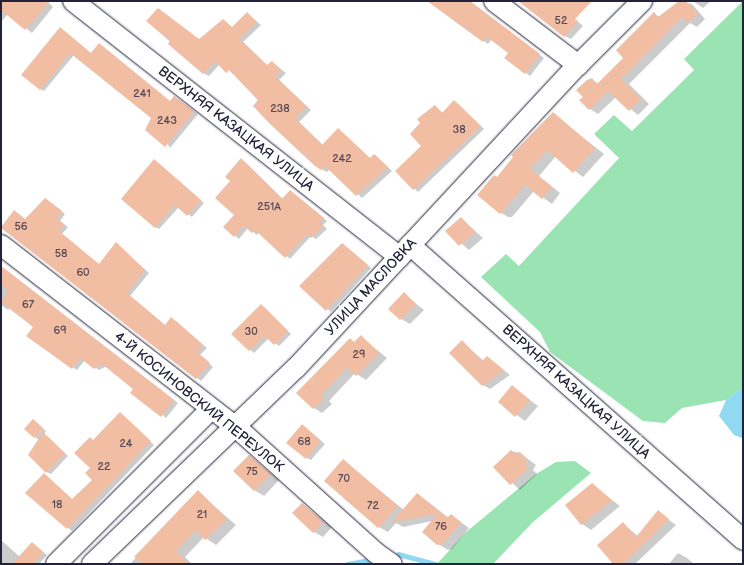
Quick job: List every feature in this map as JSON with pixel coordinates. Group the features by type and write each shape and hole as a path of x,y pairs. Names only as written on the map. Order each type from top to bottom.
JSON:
{"street":[{"name":"ВЕРХНЯЯ КАЗАЦКАЯ УЛИЦА","path":"74,1 405,251 743,540"},
{"path":"494,1 578,65"},
{"name":"УЛИЦА МАСЛОВКА","path":"92,564 236,427 405,251 578,65 642,1"},
{"name":"4-Й КОСИНОВСКИЙ ПЕРЕУЛОК","path":"1,246 236,427 376,554 392,564"},
{"path":"56,564 211,409"}],"green space":[{"path":"743,1 743,387 726,400 682,408 665,423 643,421 550,352 540,332 481,277 506,254 519,266 619,158 594,134 614,115 632,131 694,70 684,59"},
{"path":"575,461 591,473 533,522 493,564 437,564 465,533 536,474 556,462"}],"water":[{"path":"743,387 742,438 734,435 719,416 726,400"}],"building":[{"path":"1,1 50,1 25,30 1,10"},
{"path":"427,1 470,1 540,54 525,74 504,58 508,53 487,37 483,42"},
{"path":"518,1 592,1 575,19 578,21 564,37"},
{"path":"679,1 686,1 698,14 687,23 682,17 621,79 641,99 629,111 608,91 589,110 579,100 583,97 576,90 592,78 597,84 623,58 616,50 654,12 658,17"},
{"path":"158,8 199,39 223,19 232,27 247,12 257,22 239,38 267,65 272,61 281,70 275,76 307,107 295,118 322,145 338,128 370,158 374,154 388,167 356,196 325,166 321,170 315,166 269,123 253,106 258,100 229,70 226,73 215,61 203,74 168,44 170,41 146,21"},
{"path":"60,27 91,53 99,43 170,101 174,96 194,111 165,147 145,130 151,118 70,53 40,90 21,75"},
{"path":"454,100 481,126 413,190 395,171 421,146 410,134 420,123 417,119 435,105 442,113"},
{"path":"553,112 595,148 573,173 547,150 530,169 552,187 542,199 525,185 500,214 477,195 494,175 497,177 513,157 511,155"},
{"path":"241,158 282,199 290,190 324,218 319,222 323,226 311,238 307,234 285,258 255,230 252,233 244,226 234,237 223,227 234,215 215,198 230,181 225,177"},
{"path":"154,159 201,200 187,216 175,205 155,228 121,199"},
{"path":"45,198 62,211 56,218 64,224 59,231 99,264 116,242 145,270 127,293 165,325 171,317 203,345 197,352 210,363 196,379 1,228 14,210 25,219"},
{"path":"461,217 475,232 459,246 445,231"},
{"path":"342,243 368,265 326,311 299,286"},
{"path":"1,266 174,400 161,417 130,393 133,389 102,364 94,369 80,358 72,369 26,336 33,327 1,302 8,290 1,285"},
{"path":"404,292 416,304 400,320 388,309"},
{"path":"261,304 288,331 274,345 265,336 249,351 231,334"},
{"path":"361,335 379,353 356,376 347,367 321,396 324,399 313,409 296,393 350,338 354,342"},
{"path":"462,340 482,361 487,356 504,370 482,386 449,353"},
{"path":"512,385 530,400 515,417 498,402"},
{"path":"120,412 151,441 67,529 25,493 44,473 72,499 92,480 85,473 90,468 74,453 90,437 93,440"},
{"path":"33,419 43,428 34,438 24,429"},
{"path":"302,424 321,441 306,459 286,443"},
{"path":"43,432 65,453 46,473 28,455"},
{"path":"511,450 515,454 520,452 527,459 525,464 529,468 510,485 493,467"},
{"path":"249,455 271,474 254,491 233,471"},
{"path":"343,459 398,506 378,528 324,481"},
{"path":"592,483 612,500 581,525 565,505"},
{"path":"198,490 227,519 205,540 196,530 176,551 189,564 142,564 134,557"},
{"path":"417,493 447,518 451,514 461,522 443,544 437,545 422,532 437,514 392,522"},
{"path":"302,503 323,522 313,533 292,513"},
{"path":"658,510 669,519 623,564 613,564 597,545 623,522 636,537"},
{"path":"32,542 43,552 38,559 33,564 12,564"}],"waterway":[{"path":"398,554 436,564"},
{"path":"347,564 369,560"}]}
